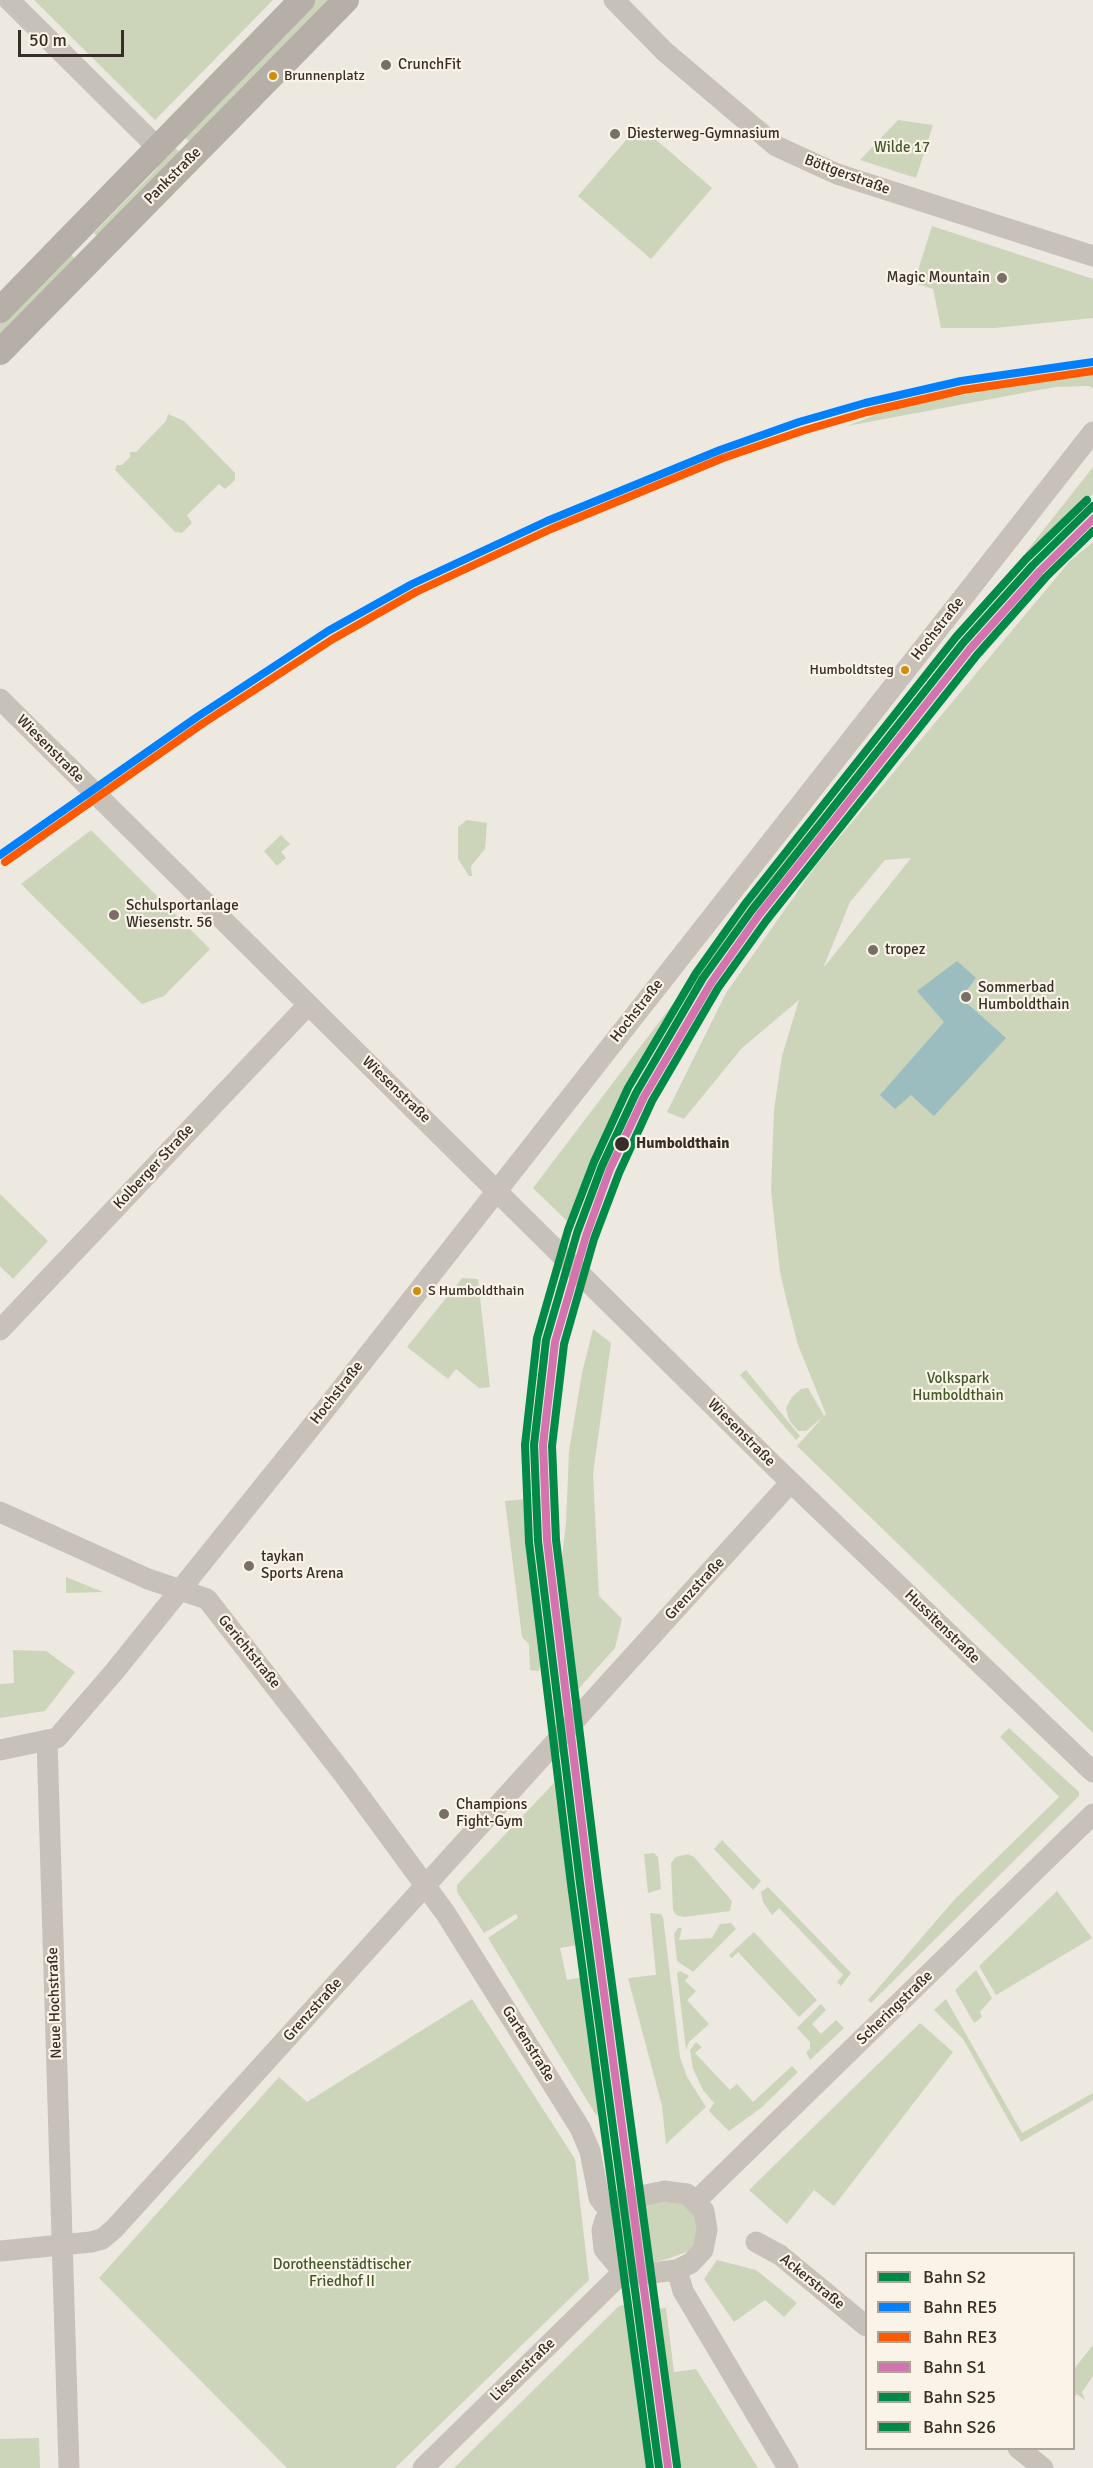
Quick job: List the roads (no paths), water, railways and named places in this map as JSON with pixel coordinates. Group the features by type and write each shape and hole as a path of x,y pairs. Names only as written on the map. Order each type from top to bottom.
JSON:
{"main road":[{"name":"Pankstraße","path":"0,310 302,0"},
{"name":"Pankstraße","path":"0,352 346,0"}],"street":[{"path":"9,0 158,148"},
{"name":"Böttgerstraße","path":"614,0 664,51 776,146 837,174 1093,256"},
{"name":"Hochstraße","path":"180,1589 324,1411 1093,432"},
{"name":"Wiesenstraße","path":"0,699 791,1482"},
{"name":"Kolberger Straße","path":"0,1330 308,1005"},
{"name":"Grenzstraße","path":"0,2251 102,2239 120,2224 791,1482"},
{"name":"Hussitenstraße","path":"791,1482 1093,1772"},
{"name":"Gerichtstraße","path":"0,1512 148,1579 207,1599 426,1885"},
{"path":"0,1750 57,1738 180,1589"},
{"name":"Neue Hochstraße","path":"47,1740 69,2468"},
{"name":"Scheringstraße","path":"696,2201 1093,1814"},
{"name":"Gartenstraße","path":"426,1885 580,2128 590,2151 599,2198 610,2212"},
{"path":"664,2191 687,2194 696,2201 704,2211 706,2241 703,2250 691,2263 677,2270 642,2274 623,2272 604,2249 602,2230 610,2212 623,2200 664,2191"},
{"name":"Ackerstraße","path":"756,2241 780,2254 865,2324"},
{"path":"677,2270 683,2291 788,2468"},
{"name":"Liesenstraße","path":"423,2468 623,2272"},
{"path":"1020,2450 1042,2468"}],"water":[{"path":"957,961 976,978 961,998 1006,1038 934,1116 911,1095 895,1109 880,1095 944,1022 917,991"}],"rail line":[{"name":"RE5","path":"0,855 197,717 328,631 412,584 547,521 720,450 799,422 865,403 961,381 1093,362"},
{"name":"RE3","path":"5,862 202,724 333,639 416,592 551,529 723,458 867,412 963,390 1093,371"},
{"name":"S25","path":"650,2468 571,1884 529,1542 525,1445 537,1338 568,1230 594,1162 628,1088 696,973 745,904 956,637 1026,559 1087,500"},
{"name":"S2","path":"659,2468 580,1883 538,1541 534,1445 546,1340 577,1233 602,1166 636,1093 703,978 752,910 963,643 1033,565 1093,506"},
{"name":"S1","path":"668,2467 589,1882 547,1540 543,1445 555,1342 586,1236 610,1169 644,1097 711,983 759,915 970,649 1040,571 1093,519"},
{"name":"S26","path":"677,2466 598,1881 556,1540 552,1446 564,1344 594,1239 619,1173 652,1101 718,988 766,921 977,655 1046,577 1093,531"}],"place":[{"name":"CrunchFit","path":"386,65"},
{"name":"Brunnenplatz","path":"273,76"},
{"name":"Diesterweg-Gymnasium","path":"615,134"},
{"name":"Magic Mountain","path":"1002,278"},
{"name":"Humboldtsteg","path":"905,670"},
{"name":"Schulsportanlage Wiesenstr. 56","path":"114,915"},
{"name":"tropez","path":"873,950"},
{"name":"Sommerbad Humboldthain","path":"966,997"},
{"name":"Humboldthain","path":"622,1144"},
{"name":"S Humboldthain","path":"417,1291"},
{"name":"taykan Sports Arena","path":"249,1566"},
{"name":"Champions Fight-Gym","path":"444,1814"}],"park label":[{"name":"Wilde 17","path":"902,148"},
{"name":"Volkspark Humboldthain","path":"958,1388"},
{"name":"Dorotheenstädtischer Friedhof II","path":"342,2274"}]}
